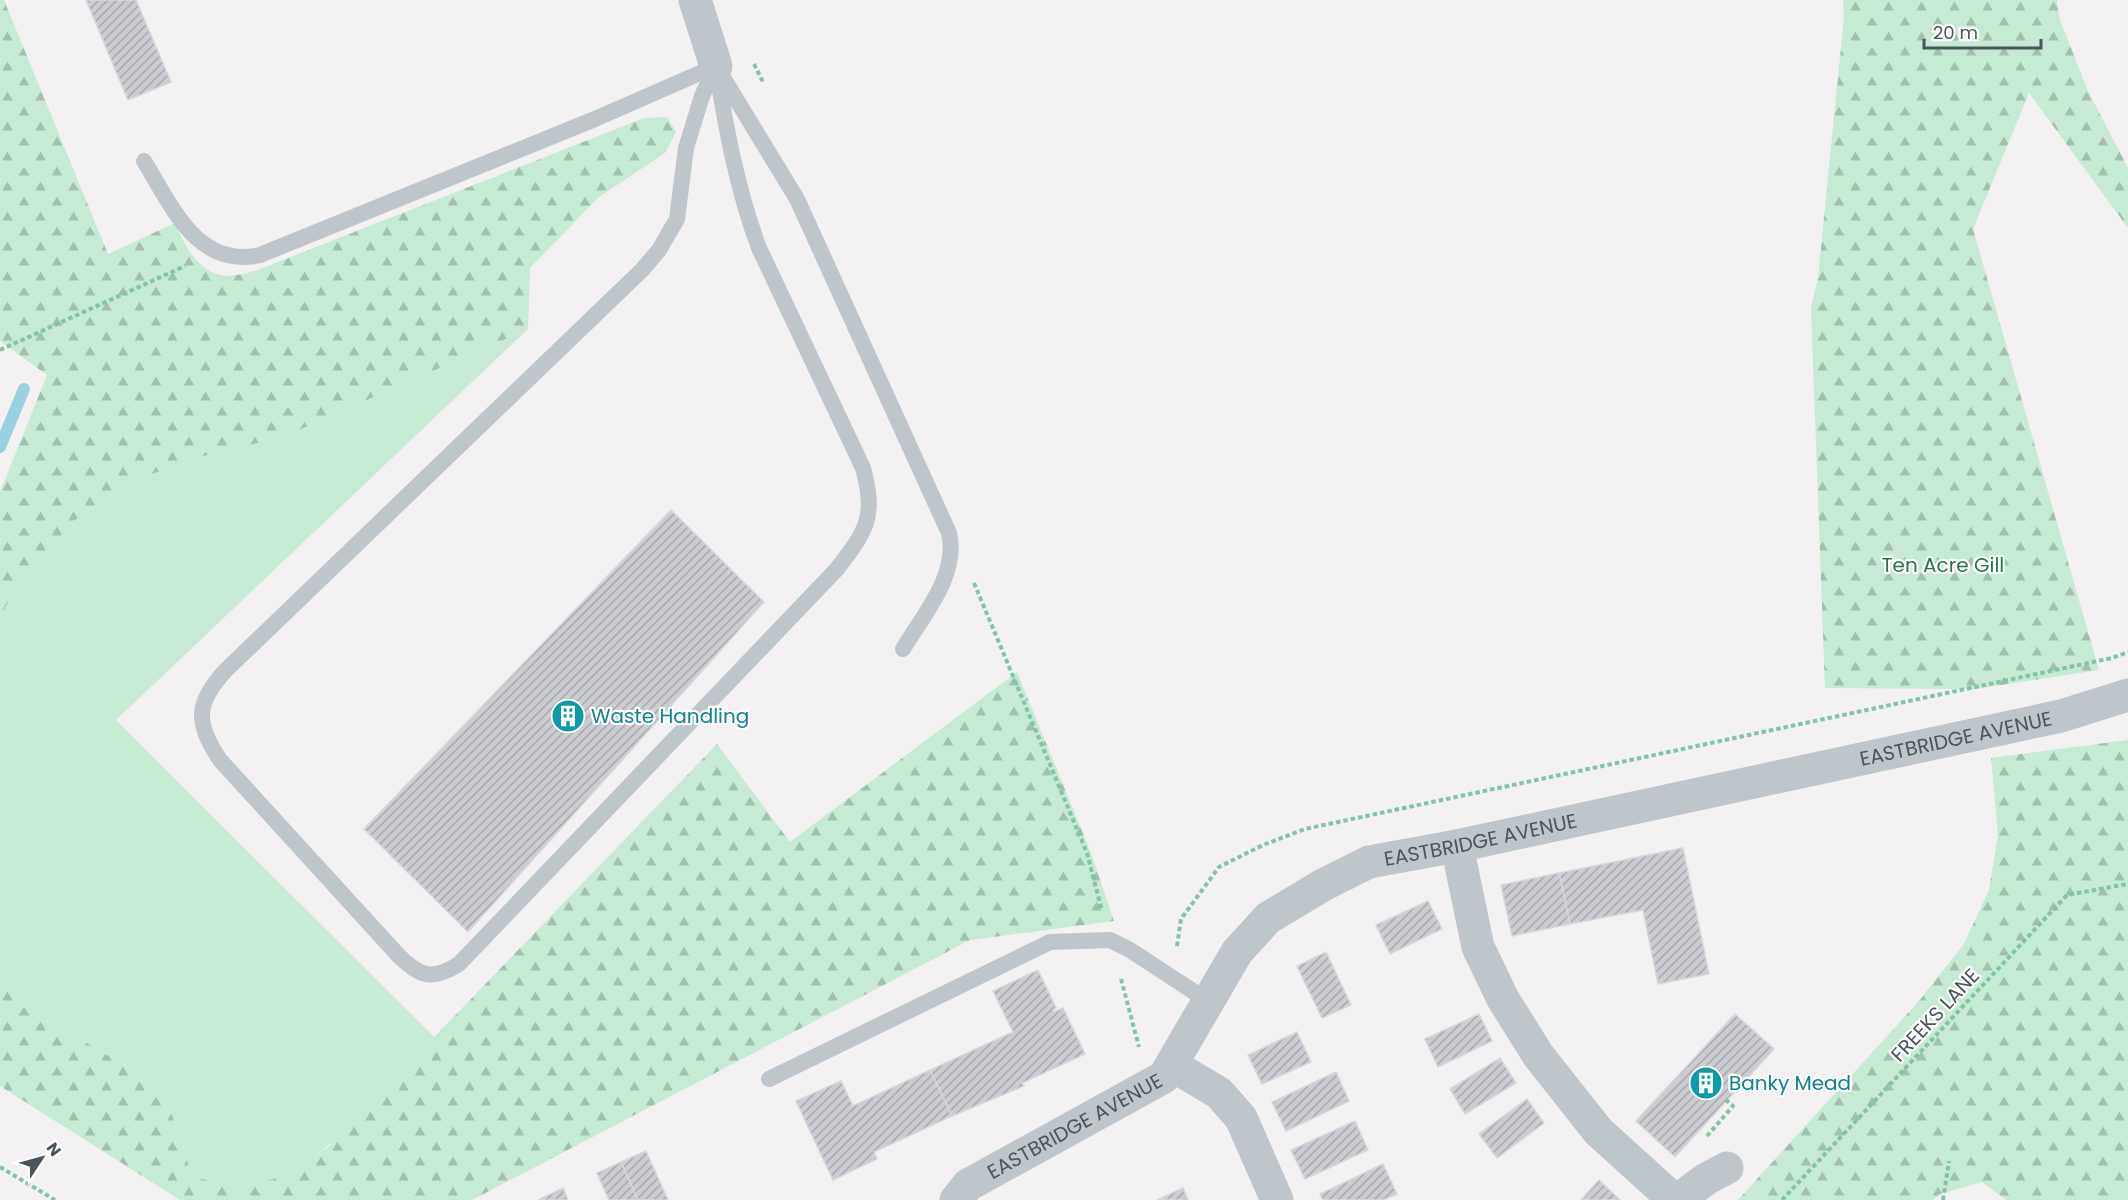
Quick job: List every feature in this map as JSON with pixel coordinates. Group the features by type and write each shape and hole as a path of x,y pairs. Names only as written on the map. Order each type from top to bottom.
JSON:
{"street":[{"path":"695,0 716,66"},
{"name":"EASTBRIDGE AVENUE","path":"956,1200 968,1185 1164,1077 1237,952 1268,918 1323,885 1369,862 1457,846 2061,716 2128,695"},
{"path":"1457,846 1478,947 1503,999 1538,1055 1598,1131 1676,1200 1706,1179 1727,1168"},
{"path":"1172,1065 1219,1093 1241,1118 1277,1200"}],"lane":[{"path":"716,66 732,161 746,213 784,302 863,468 870,496 868,519 857,543 837,569 459,964 445,973 425,976 410,967 398,955 220,760 204,732 201,712 204,698 226,670 634,278 659,250 677,219 686,148 702,96 716,66"},
{"path":"144,161 174,210 198,241 228,258 244,259 260,255 716,66"},
{"path":"716,66 797,199 949,533 952,549 949,567 938,592 903,650"},
{"path":"770,1079 1050,942 1110,940 1130,950 1208,1001"}],"path":[{"path":"0,350 176,271 213,251"},
{"name":"FREEKS LANE","path":"1782,1200 2067,894 2128,884"},
{"path":"1943,1200 1949,1161"},
{"path":"0,1167 55,1200"}],"green space":[{"path":"0,0 4,0 108,254 175,223 188,249 200,264 216,274 233,276 255,271 644,118 667,117 676,132 665,153 599,197 530,268 528,329 283,437 204,456 126,483 71,523 9,601 0,617 0,492 47,375 0,341"},
{"name":"Ten Acre Gill","path":"1843,0 2057,0 2059,17 2087,89 2128,168 2128,228 2029,93 1973,229 2099,670 1975,689 1825,688 1811,308 1818,278 1844,17"},
{"path":"528,329 116,720 435,1038 346,1130 321,1151 294,1169 266,1181 236,1188 219,1186 191,1176 172,1115 130,1069 53,1022 0,967 0,617 9,601 71,523 126,483 204,456 283,437"},
{"path":"1017,672 1091,853 1114,921 970,940 472,1200 180,1200 0,1086 0,967 53,1022 130,1069 172,1115 192,1176 234,1188 273,1179 327,1148 717,744 790,842"},
{"path":"2128,740 2128,1200 2006,1200 1982,1182 1940,1194 1933,1200 1738,1200 1919,1001 1964,944 1989,890 1998,835 1991,758"}],"building":[{"path":"86,0 136,0 171,82 128,100"},
{"name":"Waste Handling","path":"671,510 764,602 468,932 364,829"},
{"path":"1683,848 1709,974 1658,984 1643,910 1570,924 1559,873"},
{"path":"1559,873 1570,924 1512,936 1501,885"},
{"path":"1428,901 1442,929 1390,954 1376,925"},
{"path":"1326,952 1351,1005 1322,1018 1297,966"},
{"path":"1038,970 1056,1008 1054,1012 1063,1008 1085,1054 1022,1083 1024,1086 952,1116 930,1070 1013,1032 993,991"},
{"path":"1479,1014 1492,1041 1438,1067 1425,1039"},
{"name":"Banky Mead","path":"1735,1014 1774,1049 1675,1157 1636,1121"},
{"path":"1297,1032 1311,1062 1262,1084 1248,1055"},
{"path":"1500,1058 1516,1083 1465,1114 1450,1089"},
{"path":"930,1070 952,1116 874,1152 877,1159 833,1180 796,1101 841,1081 853,1106"},
{"path":"1336,1072 1349,1101 1286,1131 1272,1102"},
{"path":"1527,1099 1544,1123 1497,1158 1479,1134"},
{"path":"1355,1121 1368,1150 1305,1179 1291,1150"},
{"path":"646,1151 668,1200 638,1200 621,1162"},
{"path":"621,1162 638,1200 609,1200 597,1173"},
{"path":"1383,1164 1397,1194 1383,1200 1323,1200 1320,1194"},
{"path":"1599,1180 1620,1200 1581,1200"},
{"path":"563,1188 568,1200 538,1200"},
{"path":"1183,1188 1188,1200 1157,1200"}],"waterway":[{"path":"0,447 24,389"}],"place":[{"name":"Waste Handling","path":"568,716"},
{"name":"Banky Mead","path":"1706,1083"}]}
